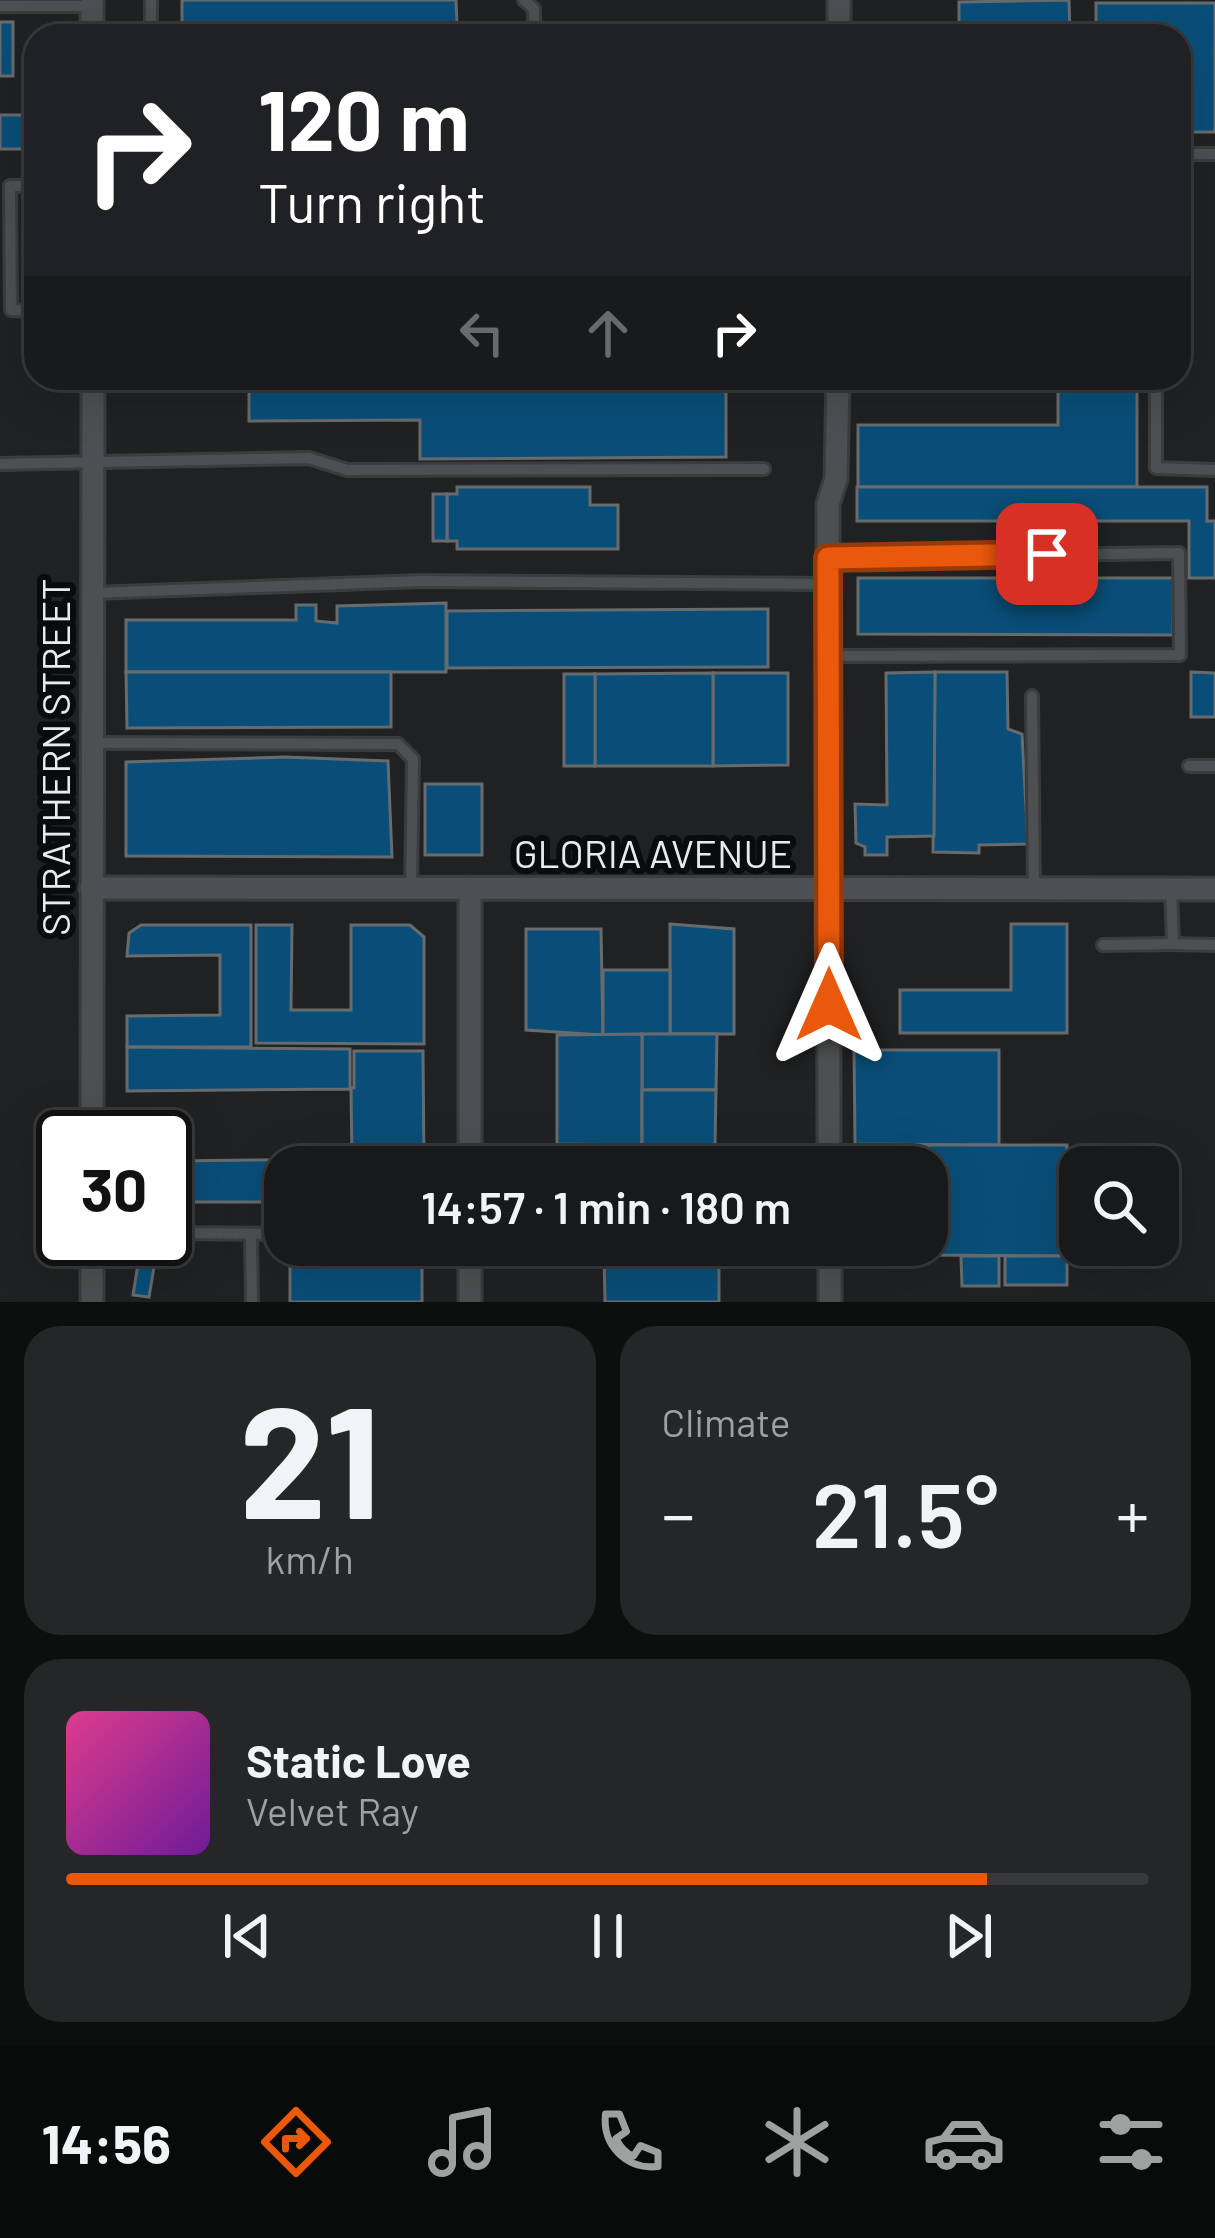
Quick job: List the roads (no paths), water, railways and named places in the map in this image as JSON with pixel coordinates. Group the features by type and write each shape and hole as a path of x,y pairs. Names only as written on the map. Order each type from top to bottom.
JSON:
{"street":[{"name":"STRATHERN STREET","path":"92,1110 93,390"},
{"path":"830,1146 828,558 837,390"},
{"name":"GLORIA AVENUE","path":"92,888 1215,889"},
{"path":"470,890 470,1146"},
{"path":"92,1266 92,1302"},
{"path":"470,1266 470,1302"},
{"path":"830,1266 830,1302"}],"lane":[{"path":"0,6 92,3"},
{"path":"5,187 11,310 24,311"},
{"path":"1156,390 1156,468 1215,470"},
{"path":"0,464 309,458 347,470 764,469"},
{"path":"828,558 1179,553 1180,655 828,656"},
{"path":"92,593 422,581 828,584"},
{"path":"1032,695 1034,890"},
{"path":"92,743 398,744 413,759 411,890"},
{"path":"1189,766 1215,766"},
{"path":"1172,889 1173,944"},
{"path":"1102,945 1215,945"},
{"path":"192,1234 264,1235"},
{"path":"251,1235 252,1302"}]}
